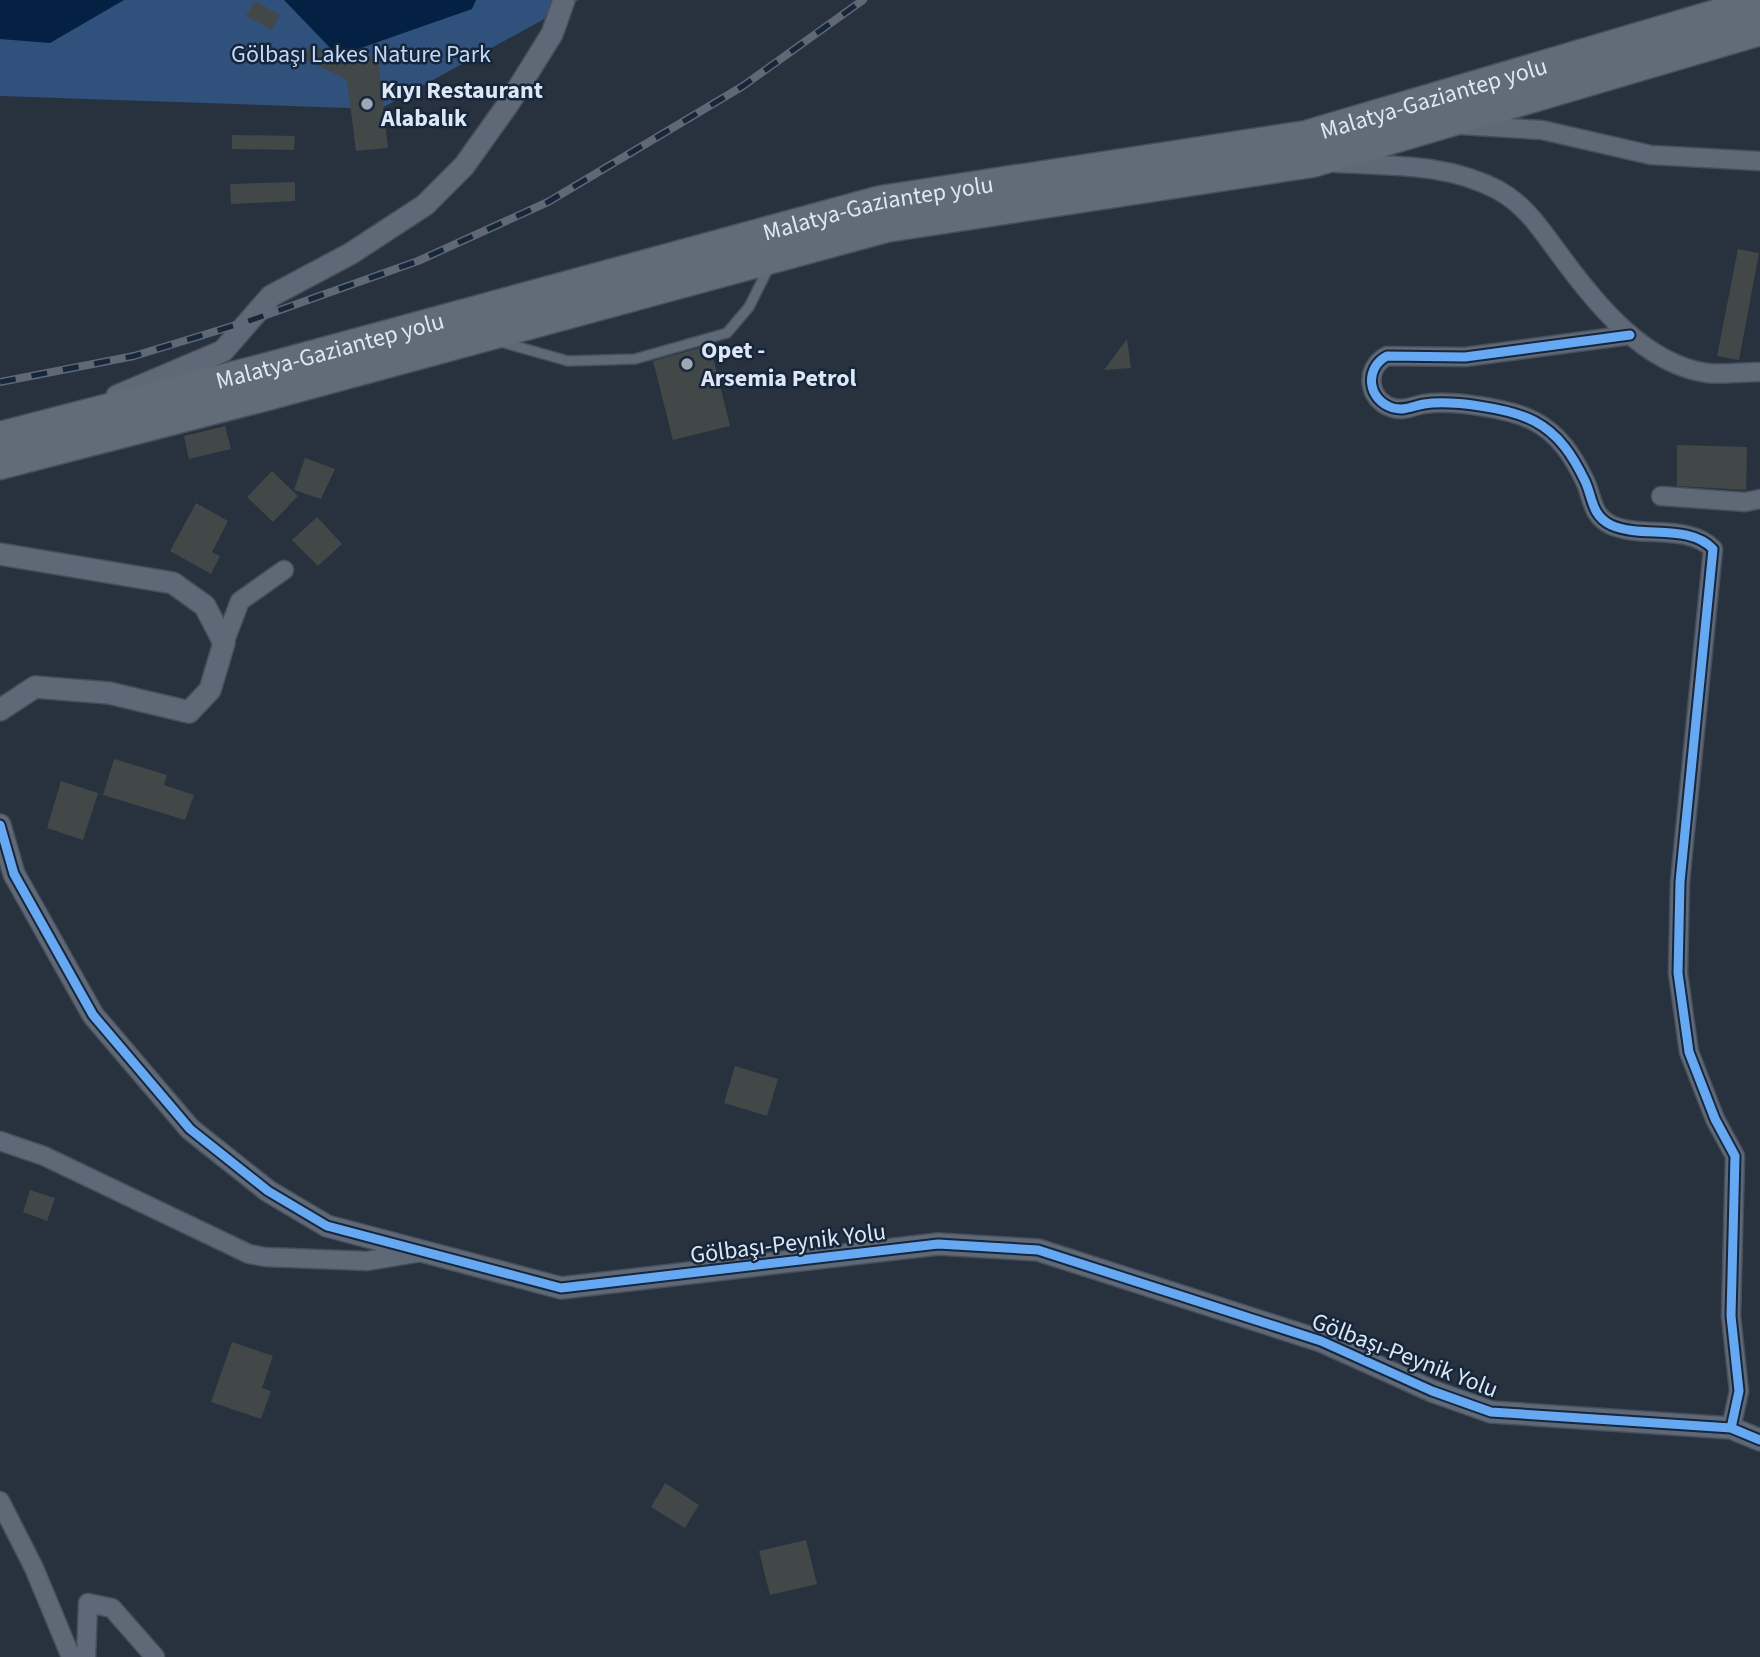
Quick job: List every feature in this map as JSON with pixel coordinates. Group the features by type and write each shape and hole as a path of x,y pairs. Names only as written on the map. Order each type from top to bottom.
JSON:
{"highway":[{"name":"Malatya-Gaziantep yolu","path":"0,437 881,201 1306,136 1760,2"},
{"name":"Malatya-Gaziantep yolu","path":"0,464 887,227 1312,162 1760,30"}],"street":[{"path":"64,420 223,351 271,296 350,254 425,205 464,166 509,103 552,34 564,0"},
{"path":"1439,124 1542,130 1651,155 1760,161"},
{"path":"1312,162 1434,167 1497,190 1527,209 1570,269 1630,335 1660,356 1706,373 1760,372"},
{"path":"1630,335 1465,357 1387,356 1378,360 1370,379 1374,393 1391,408 1406,410 1424,404 1454,403 1533,421 1562,442 1586,483 1593,509 1611,524 1648,533 1687,536 1705,541 1713,549 1680,881 1678,973 1689,1052 1715,1119 1735,1156 1731,1316 1739,1391 1731,1428"},
{"path":"1661,496 1745,502 1760,499"},
{"path":"0,554 173,583 205,606 225,643"},
{"path":"0,710 35,687 109,693 189,712 210,690 240,601 284,570"},
{"name":"Gölbaşı-Peynik Yolu","path":"0,825 14,874 93,1014 190,1129 268,1191 327,1226 561,1287 938,1244 1038,1250 1321,1341 1432,1391 1490,1412 1731,1428 1760,1440"},
{"path":"0,1141 44,1156 249,1254 367,1261 424,1252"},
{"path":"0,1500 34,1568 71,1657"},
{"path":"86,1657 88,1603 112,1608 155,1657"}],"lane":[{"path":"482,337 568,361 635,359 727,333 749,307 773,258"}],"green space":[{"name":"Gölbaşı Lakes Nature Park","path":"0,0 579,0 380,109 0,96"}],"shaded area":[{"path":"0,0 124,0 50,43 0,39"},
{"path":"284,0 476,0 472,9 338,56"}],"building":[{"path":"255,1 280,15 272,30 246,16"},
{"path":"311,44 344,61 378,57 388,148 356,151 347,80 304,58"},
{"path":"232,135 295,136 294,150 232,149"},
{"path":"295,182 295,201 231,204 230,184"},
{"path":"1738,249 1759,253 1739,360 1717,356"},
{"path":"1127,339 1131,368 1104,370"},
{"path":"710,345 730,426 673,440 653,361"},
{"path":"225,426 231,449 189,459 184,436"},
{"path":"1677,445 1747,447 1746,490 1677,486"},
{"path":"305,458 335,469 321,499 294,490"},
{"path":"272,471 298,496 273,522 247,497"},
{"path":"196,503 228,521 212,552 220,556 211,574 170,551"},
{"path":"317,517 342,544 318,566 292,540"},
{"path":"114,759 167,775 164,785 194,795 185,820 103,795"},
{"path":"61,781 98,793 83,840 47,828"},
{"path":"735,1066 778,1079 767,1116 724,1103"},
{"path":"30,1190 55,1198 47,1221 23,1212"},
{"path":"232,1342 273,1356 262,1388 271,1391 261,1419 211,1402"},
{"path":"665,1483 699,1505 685,1528 651,1507"},
{"path":"806,1540 817,1584 770,1595 759,1551"}],"railway":[{"path":"0,382 134,356 246,322 418,261 548,202 743,86 863,0"}],"cycle path":[{"path":"1630,335 1465,357 1387,356 1375,368 1372,384 1378,398 1384,404 1397,409 1436,403 1465,404 1510,412 1534,421 1551,432 1570,454 1585,481 1596,511 1604,521 1623,529 1691,536 1713,549 1680,882 1678,973 1689,1052 1715,1119 1735,1156 1731,1316 1739,1391 1731,1428"},
{"path":"0,825 14,874 93,1015 190,1129 268,1191 327,1226 561,1288 938,1244 1038,1250 1321,1341 1432,1391 1491,1412 1731,1428 1760,1440"}],"place":[{"name":"Kıyı Restaurant Alabalık","path":"367,104"},
{"name":"Opet - Arsemia Petrol","path":"687,364"}]}
